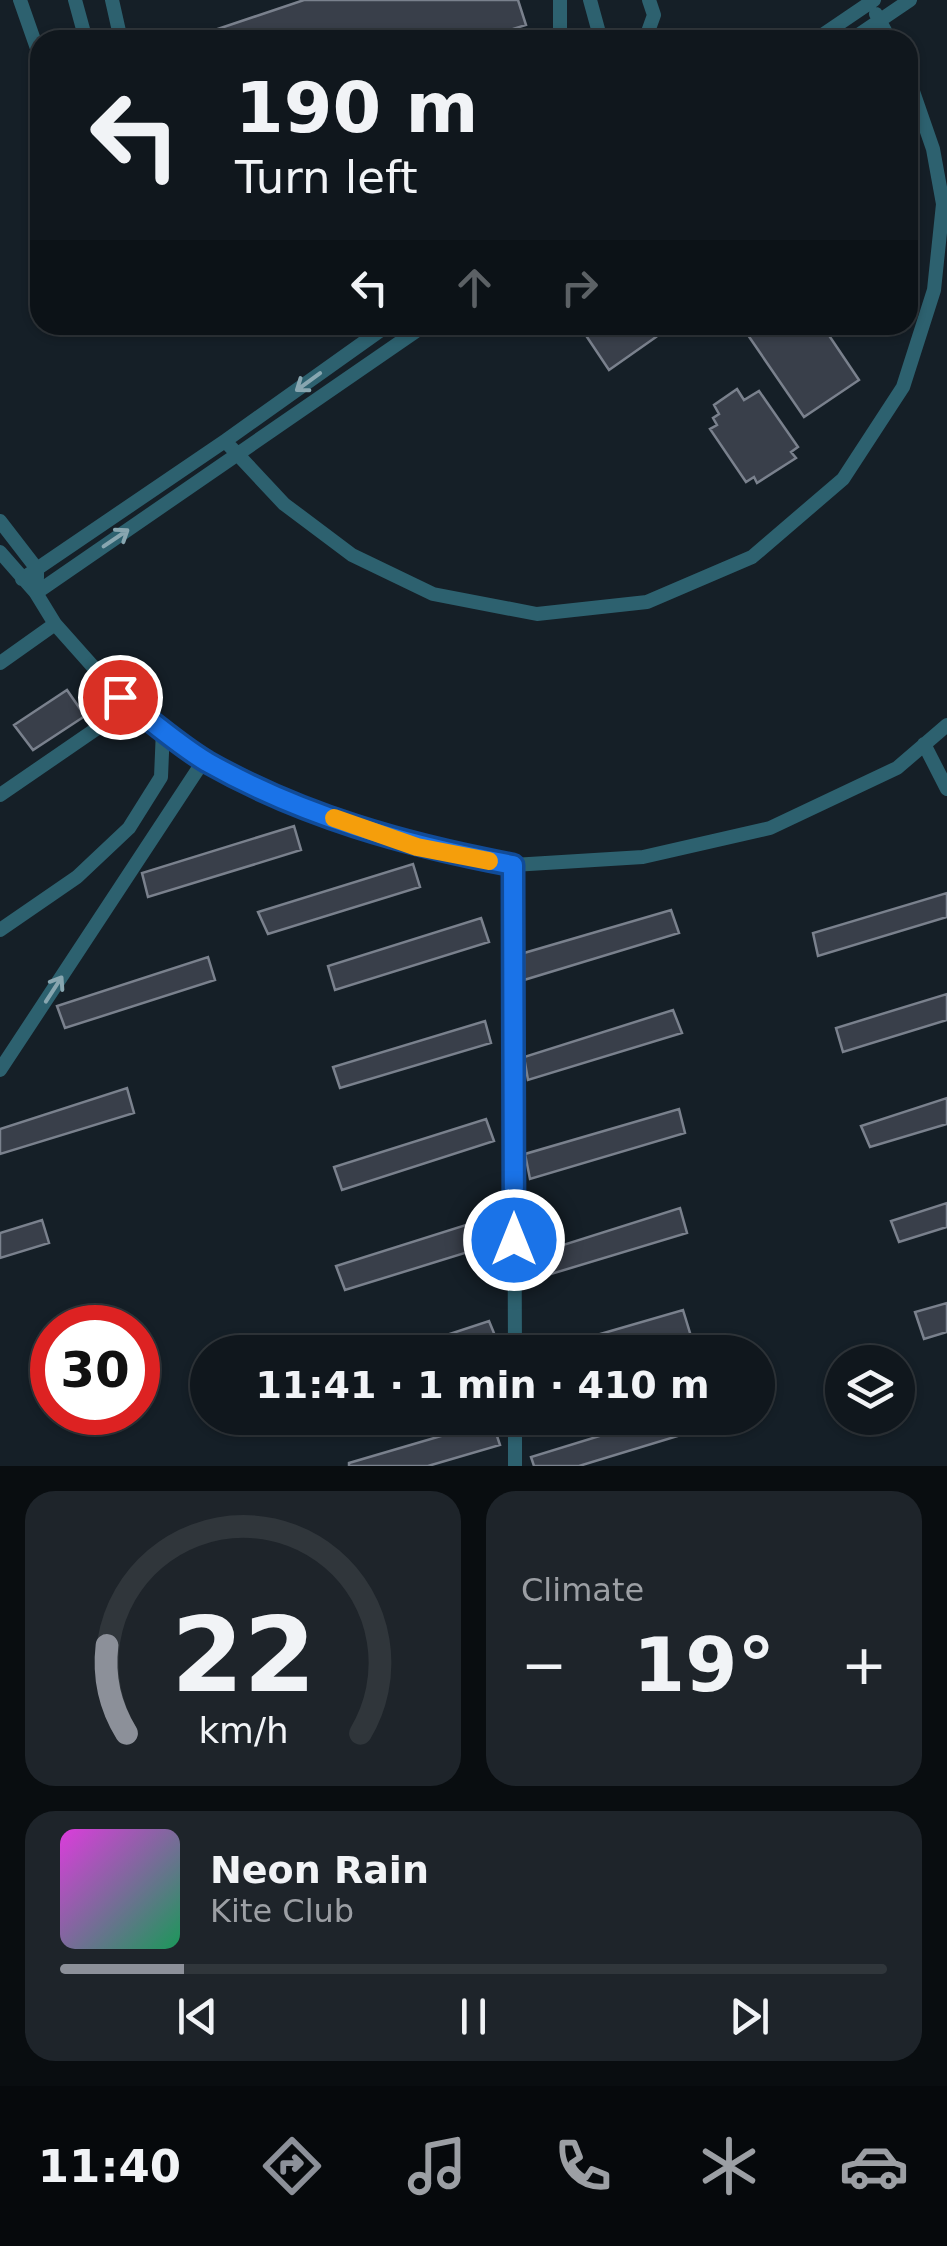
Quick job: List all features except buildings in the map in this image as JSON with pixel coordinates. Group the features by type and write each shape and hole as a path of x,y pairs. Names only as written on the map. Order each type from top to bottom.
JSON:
{"street":[{"path":"20,0 31,30"},
{"path":"75,0 83,30"},
{"path":"112,0 118,30"},
{"path":"560,0 560,30"},
{"path":"590,0 598,30"},
{"path":"649,0 654,15 649,30"},
{"path":"866,30 910,0"},
{"path":"830,30 871,2 886,30"},
{"path":"225,441 284,504 352,554 433,594 537,614 646,602 752,557 844,479 903,386 936,273 944,197 918,106"},
{"path":"929,303 947,299"},
{"path":"22,579 374,335"},
{"path":"36,594 236,456 399,335"},
{"path":"0,521 5,538 37,569 36,594"},
{"path":"0,552 36,594 55,624 131,705 204,760 281,800 349,824 417,847 513,865 643,857 770,828 896,768 947,724"},
{"path":"0,663 55,624"},
{"path":"0,795 131,705"},
{"path":"0,930 77,877 129,828 162,777 163,729"},
{"path":"924,744 947,788"},
{"path":"0,1070 204,760"},
{"path":"513,865 515,1335"},
{"path":"515,1435 515,1466"}],"slow traffic":[{"path":"334,818 417,847 489,861"}],"route":[{"path":"120,697 204,760 281,800 417,847 513,865 514,1240"}]}
